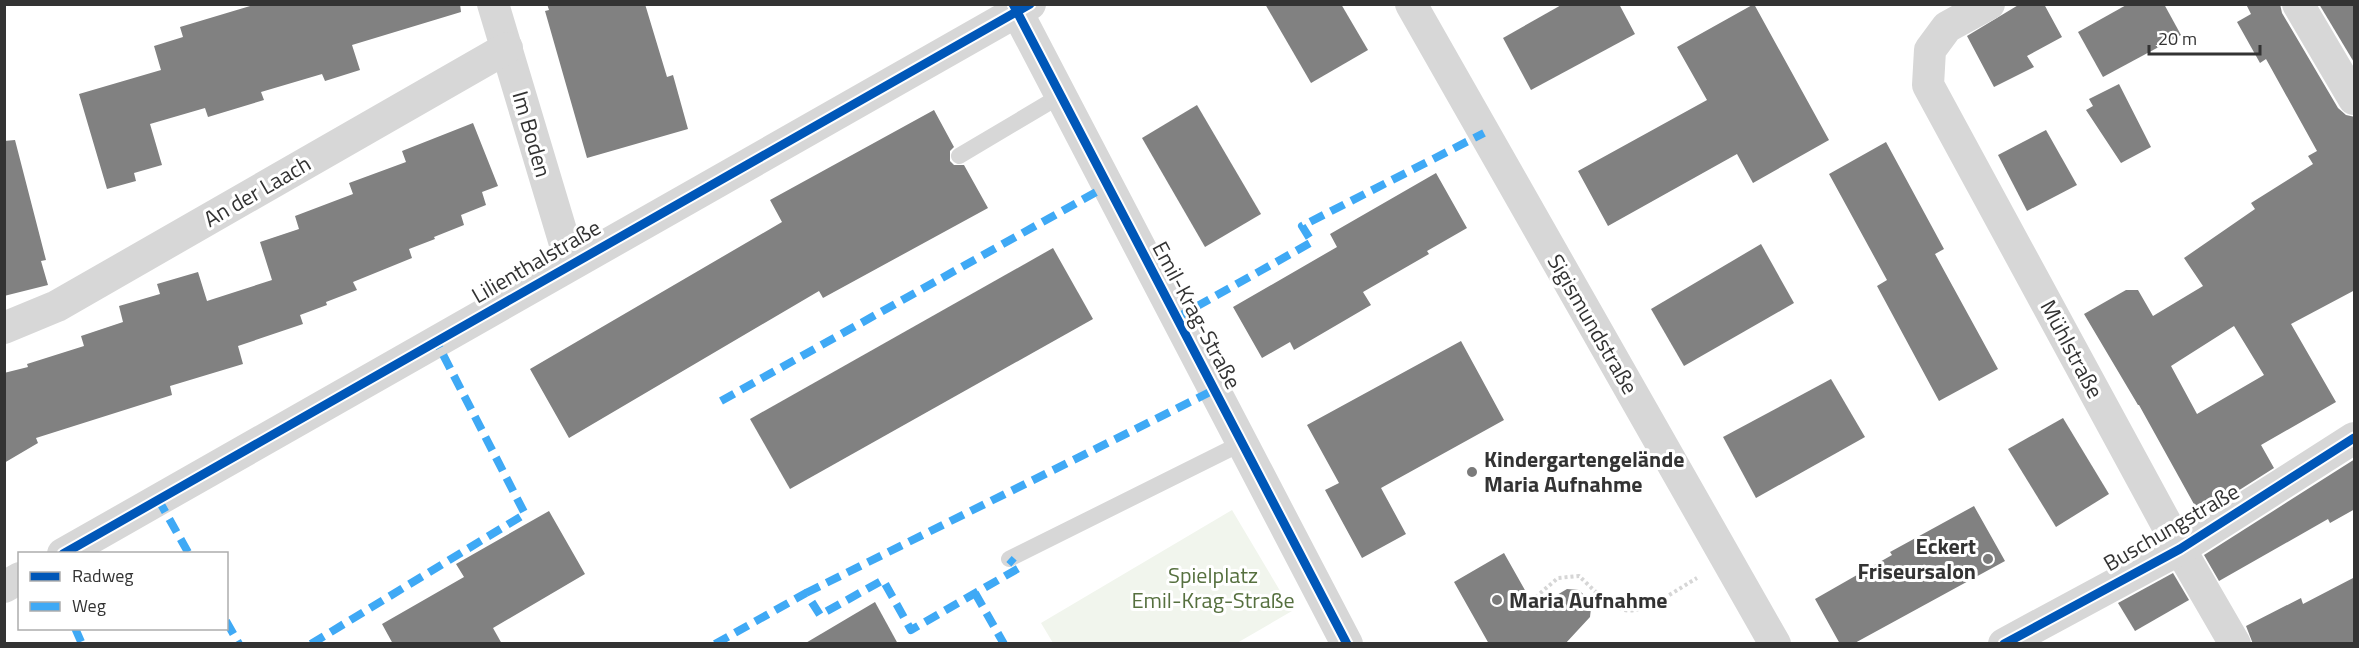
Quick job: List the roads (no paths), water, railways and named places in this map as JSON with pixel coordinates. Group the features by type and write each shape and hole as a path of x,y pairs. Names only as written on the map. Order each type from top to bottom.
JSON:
{"street":[{"name":"Im Boden","path":"493,4 570,264"},
{"name":"Sigismundstraße","path":"1411,4 1775,644"},
{"name":"Mühlstraße","path":"1989,4 1947,27 1930,50 1928,85 2180,549 2235,644"},
{"path":"2298,4 2355,99"},
{"name":"Emil-Krag-Straße","path":"1019,7 1060,96 1347,644"},
{"name":"Lilienthalstraße","path":"66,552 1019,7"},
{"name":"An der Laach","path":"4,328 57,306 507,48"},
{"name":"Buschungstraße","path":"2004,644 2180,549 2355,438"},
{"path":"4,587 18,579"}],"lane":[{"path":"959,156 1060,96"},
{"path":"1009,559 1242,443"}],"place":[{"name":"Kindergartengelände Maria Aufnahme","path":"1472,472"},
{"name":"Eckert Friseursalon","path":"1988,559"},
{"name":"Maria Aufnahme","path":"1497,600"}],"park label":[{"name":"Spielplatz Emil-Krag-Straße","path":"1213,588"}]}
